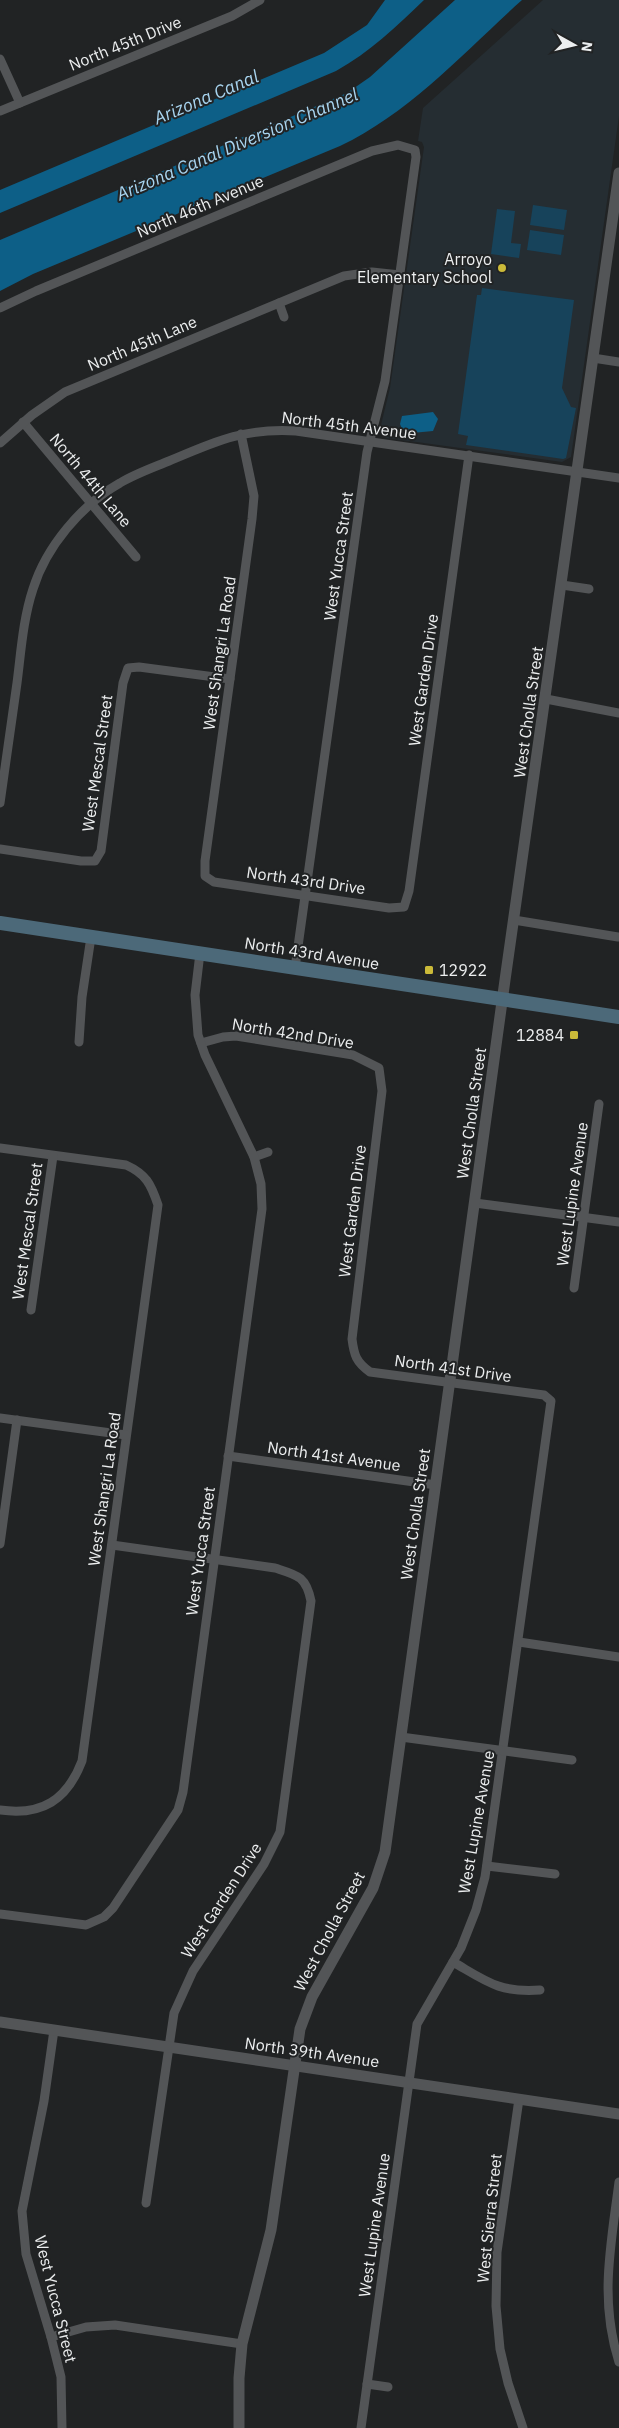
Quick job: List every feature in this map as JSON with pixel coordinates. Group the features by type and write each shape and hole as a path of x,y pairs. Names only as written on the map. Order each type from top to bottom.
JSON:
{"main road":[{"name":"North 43rd Avenue","path":"0,924 619,1017"}],"street":[{"name":"North 45th Drive","path":"0,111 232,16 260,0"},
{"path":"0,59 20,103"},
{"name":"North 46th Avenue","path":"0,308 45,287 372,151 398,145 414,150"},
{"name":"West Yucca Street","path":"295,968 370,442 383,396 416,157 414,150"},
{"name":"West Cholla Street","path":"239,2428 239,2378 242,2344 271,2230 293,2066 300,2029 308,2004 361,1913 373,1888 381,1866 387,1839 502,999 593,358 614,242 619,173"},
{"name":"North 45th Lane","path":"0,443 22,422 65,392 344,276 372,272 400,275"},
{"path":"279,303 284,317"},
{"path":"593,358 619,362"},
{"name":"North 44th Lane","path":"22,422 136,557"},
{"name":"North 45th Avenue","path":"0,803 24,626 33,588 44,564 61,536 91,504 119,483 144,471 240,434 267,430 289,431 370,442 619,478"},
{"name":"West Shangri La Road","path":"205,876 204,861 254,496 240,434"},
{"name":"West Garden Drive","path":"404,907 409,891 470,456"},
{"path":"562,585 589,589"},
{"name":"West Mescal Street","path":"0,849 80,861 95,861 101,851 123,683 128,668 139,667 230,680"},
{"path":"546,699 619,713"},
{"name":"North 43rd Drive","path":"205,876 214,882 389,908 404,907"},
{"path":"514,920 618,937"},
{"path":"79,1042 82,998 91,937"},
{"name":"West Yucca Street","path":"0,1914 74,1925 86,1926 95,1922 113,1908 178,1810 180,1803 261,1222 261,1184 254,1157 201,1043 196,1016 195,995 200,953"},
{"name":"North 42nd Drive","path":"201,1043 222,1037 236,1036 353,1055 379,1068"},
{"name":"West Garden Drive","path":"354,1358 352,1339 382,1091 379,1068"},
{"name":"West Lupine Avenue","path":"574,1288 599,1104"},
{"path":"0,1148 53,1156"},
{"path":"254,1157 268,1152"},
{"name":"West Shangri La Road","path":"0,1810 37,1810 60,1797 76,1777 82,1761 158,1205 148,1181 140,1171 126,1165 53,1156"},
{"name":"West Mescal Street","path":"30,1310 53,1156"},
{"path":"475,1203 619,1222"},
{"name":"North 41st Drive","path":"354,1358 370,1372 544,1395 552,1401"},
{"name":"West Lupine Avenue","path":"361,2428 417,2024 453,1962 476,1910 487,1866 552,1401"},
{"path":"0,1418 126,1435"},
{"path":"0,1544 17,1420"},
{"name":"North 41st Avenue","path":"228,1456 436,1485"},
{"path":"112,1545 214,1558"},
{"name":"West Garden Drive","path":"146,2203 174,2013 193,1971 268,1858 280,1832 310,1601 306,1582 296,1574 275,1568 214,1558"},
{"path":"519,1642 619,1657"},
{"path":"401,1737 572,1760"},
{"path":"487,1866 555,1874"},
{"path":"453,1962 496,1987 515,1991 540,1990"},
{"name":"North 39th Avenue","path":"0,2022 619,2114"},
{"name":"West Yucca Street","path":"54,2030 44,2101 22,2211 26,2254 61,2377 62,2428"},
{"name":"West Sierra Street","path":"519,2099 497,2252 495,2288 500,2349 508,2383 523,2428"},
{"path":"619,2182 606,2291 611,2332 619,2362"},
{"path":"51,2337 86,2327 115,2325 242,2344"},
{"path":"368,2384 388,2387"}],"shaded area":[{"name":"Arroyo Elementary School","path":"543,0 619,0 619,116 571,457 562,462 387,438 383,436 380,429 390,388 424,147 422,142 418,141 423,108"},
{"path":"533,205 567,210 564,230 530,225"},
{"path":"497,209 515,211 511,243 521,244 519,258 491,254"},
{"path":"530,230 564,235 561,255 527,250"},
{"path":"482,288 574,300 562,388 571,407 576,408 566,458 466,445 468,436 458,434 477,295 481,295"}],"water":[{"path":"385,0 424,0 371,47 336,71 0,213 0,190 324,53 367,25"},
{"name":"Arizona Canal Diversion Channel","path":"455,0 522,0 436,80 413,99 366,132 340,146 33,274 0,291 0,240 347,93 370,77"},
{"path":"433,412 438,419 433,431 412,433 402,429 400,424 402,416"}],"place":[{"name":"Arroyo Elementary School","path":"502,268"},
{"name":"12922","path":"429,970"},
{"name":"12884","path":"574,1035"}],"water label":[{"name":"Arizona Canal","path":"206,97"}]}
